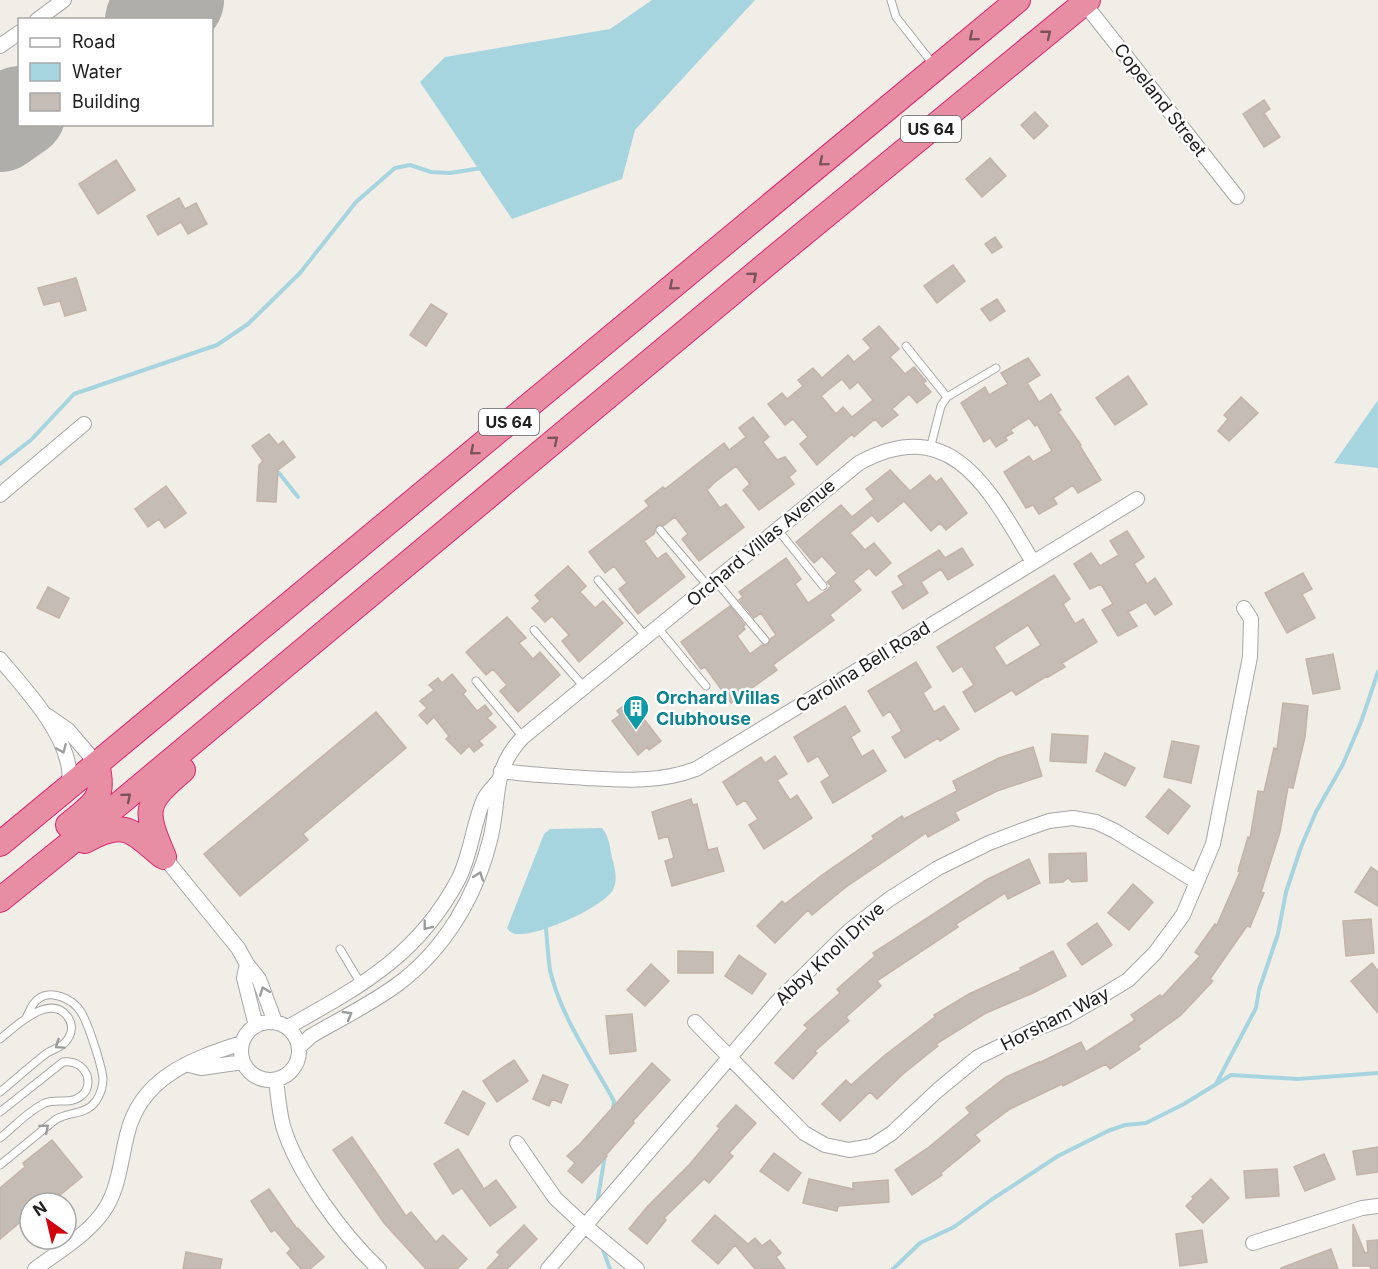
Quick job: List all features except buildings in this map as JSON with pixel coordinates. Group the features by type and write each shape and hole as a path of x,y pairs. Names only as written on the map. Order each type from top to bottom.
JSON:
{"highway":[{"name":"US 64","path":"0,844 1018,0"},
{"name":"US 64","path":"0,900 1086,2"},
{"path":"164,857 150,818 151,804 158,793 407,576 440,546 493,491"},
{"path":"0,882 92,804 100,794 101,780 97,764"},
{"path":"41,866 99,834 115,829 131,831 164,857"}],"street":[{"path":"40,18 64,0"},
{"name":"Copeland Street","path":"1086,2 1237,198"},
{"path":"0,46 18,33"},
{"path":"0,495 84,424"},
{"name":"Orchard Villas Avenue","path":"282,1024 361,984 384,969 410,947 444,903 460,876 485,797 499,776 509,754 523,737 778,530 844,473 874,455 905,447 930,449 955,459 976,475 987,489 1033,562"},
{"name":"Carolina Bell Road","path":"499,776 526,774 652,780 669,778 696,769 1137,499"},
{"name":"Horsham Way","path":"695,1022 804,1133 825,1145 849,1150 872,1146 892,1133 978,1057 1066,1017 1128,980 1155,952 1183,915 1213,844 1250,657 1251,619 1244,608"},
{"path":"0,659 44,713 63,749 69,769 69,787"},
{"path":"44,713 68,730 97,764"},
{"name":"Orchard Villas Avenue","path":"299,1047 311,1036 398,984 441,943 477,883 495,819 499,776"},
{"name":"Abby Knoll Drive","path":"548,1269 777,1002 849,931 888,900 938,868 1008,836 1049,821 1073,818 1096,822 1115,831 1197,882"},
{"path":"164,857 238,948 259,979 282,1024 297,1036 299,1056 291,1071 276,1080 256,1077 248,1071 243,1062 242,1043 246,1034 264,1022 282,1024"},
{"path":"444,903 461,912"},
{"path":"247,964 244,978 256,1026"},
{"path":"35,1269 93,1224 101,1215 113,1195 129,1128 142,1099 157,1083 176,1070 189,1065 196,1059 242,1043"},
{"path":"189,1065 201,1068 243,1062"},
{"path":"276,1080 283,1124 303,1170 336,1220 378,1269"},
{"path":"517,1143 555,1198 637,1269"},
{"path":"1253,1243 1362,1208 1378,1206"}],"lane":[{"path":"891,0 896,17 936,68"},
{"path":"906,346 947,397"},
{"path":"930,449 941,406 947,397 996,368"},
{"path":"660,530 765,640"},
{"path":"778,530 824,586"},
{"path":"598,580 706,686"},
{"path":"534,630 585,688"},
{"path":"476,681 523,737"},
{"path":"340,949 361,984"},
{"path":"0,1039 27,1016 38,998 45,996 65,998 76,1006 84,1019 101,1070 102,1087 100,1094 90,1107 79,1114 55,1120 0,1165"},
{"path":"0,1092 47,1053 62,1046 70,1036 72,1030 70,1020 57,1008 27,1016"},
{"path":"0,1112 63,1062 80,1065 87,1075 86,1091 78,1098 72,1101 58,1099 44,1103 0,1138"}],"water":[{"path":"652,0 755,0 635,130 622,179 512,219 420,82 445,57 610,29"},
{"path":"1378,400 1378,468 1334,463"},
{"path":"602,828 608,838 615,870 613,890 607,897 569,920 554,926 527,933 510,932 507,928 544,834 550,829"}],"waterway":[{"path":"0,464 31,440 74,394 217,345 248,324 300,273 356,202 395,168 410,165 431,172 450,173 482,168"},
{"path":"279,473 298,497"},
{"path":"1216,1084 1256,1008 1259,990 1278,934 1286,892 1301,847 1316,812 1343,764 1361,722 1378,672"},
{"path":"546,928 550,970 561,1004 614,1101 613,1109"},
{"path":"893,1269 920,1243 954,1227 1058,1156 1108,1131 1125,1125 1146,1123 1184,1104 1231,1075 1298,1079 1378,1073"},
{"path":"597,1204 605,1155"},
{"path":"602,1247 610,1269"}],"runway":[{"path":"154,18 178,0"},
{"path":"0,126 18,113"}],"place":[{"name":"Orchard Villas Clubhouse","path":"636,731"}]}
